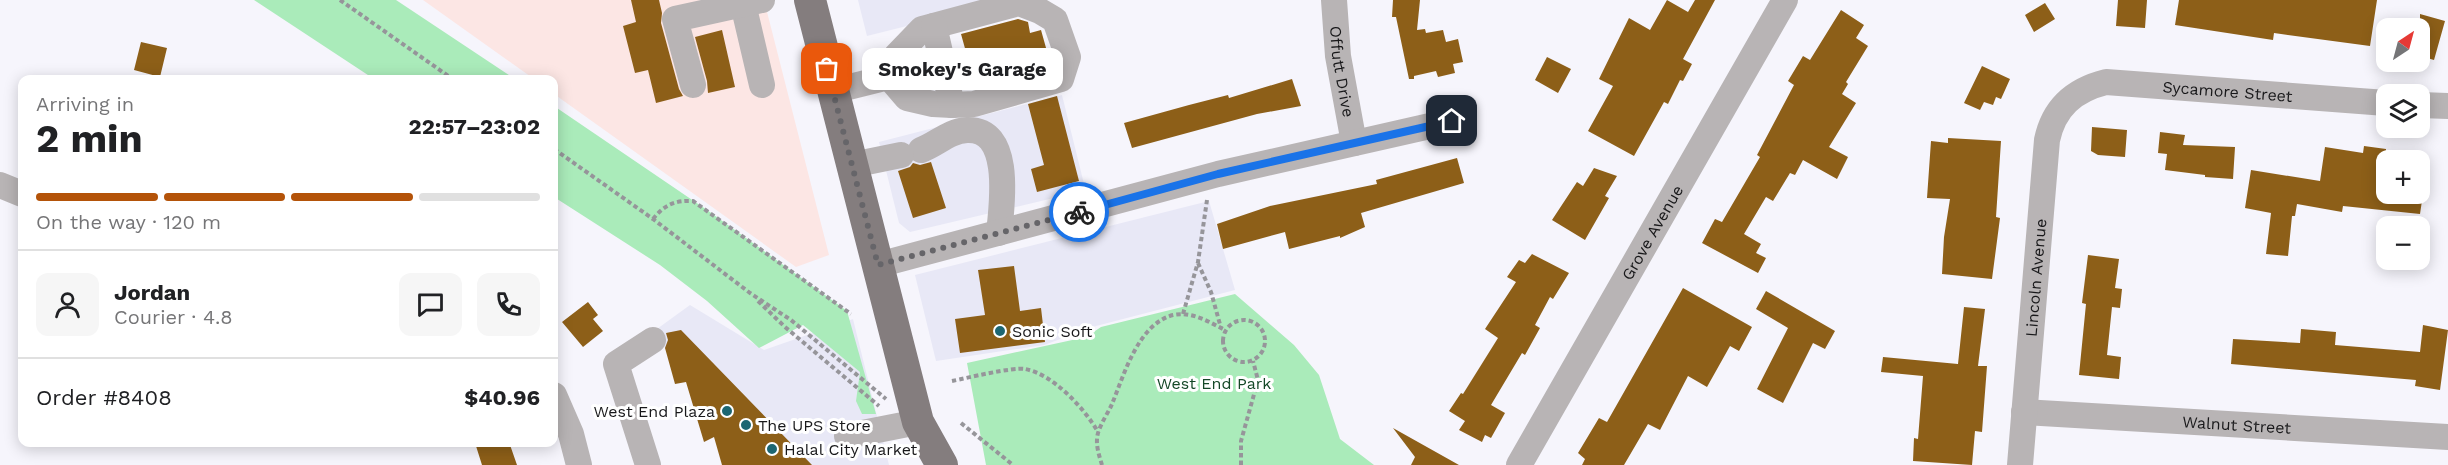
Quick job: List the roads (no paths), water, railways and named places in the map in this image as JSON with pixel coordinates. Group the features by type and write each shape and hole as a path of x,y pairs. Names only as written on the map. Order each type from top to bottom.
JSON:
{"main road":[{"path":"810,0 918,422 918,465"},
{"path":"918,422 942,465"}],"street":[{"name":"Offutt Drive","path":"1334,0 1338,56 1354,143"},
{"name":"Grove Avenue","path":"1519,465 1785,0"},
{"path":"693,85 675,19 752,2 762,85"},
{"path":"1019,3 1055,20 1068,57 1061,79 974,104 933,104 907,98 889,77 897,56 922,29 1019,3"},
{"path":"934,26 952,105"},
{"path":"833,91 889,77"},
{"name":"Sycamore Street","path":"2070,97 2089,86 2106,82 2376,102"},
{"name":"Lincoln Avenue","path":"2020,465 2047,140 2050,126 2058,110 2070,97"},
{"path":"2430,105 2448,106"},
{"path":"878,265 1210,177 1452,121"},
{"path":"852,165 911,152 937,144 945,136 966,130 980,131 992,141 1001,167 1004,187 999,232"},
{"path":"0,185 18,192"},
{"path":"648,465 616,364 653,340"},
{"path":"558,404 571,434 579,465"},
{"name":"Walnut Street","path":"2024,412 2448,437"},
{"path":"847,436 918,422"}],"place":[{"name":"Smokey's Garage","path":"827,69"},
{"name":"Sonic Soft","path":"1000,331"},
{"name":"West End Plaza","path":"727,411"},
{"name":"The UPS Store","path":"746,425"},
{"name":"Halal City Market","path":"772,449"}],"park label":[{"name":"West End Park","path":"1214,383"}]}
